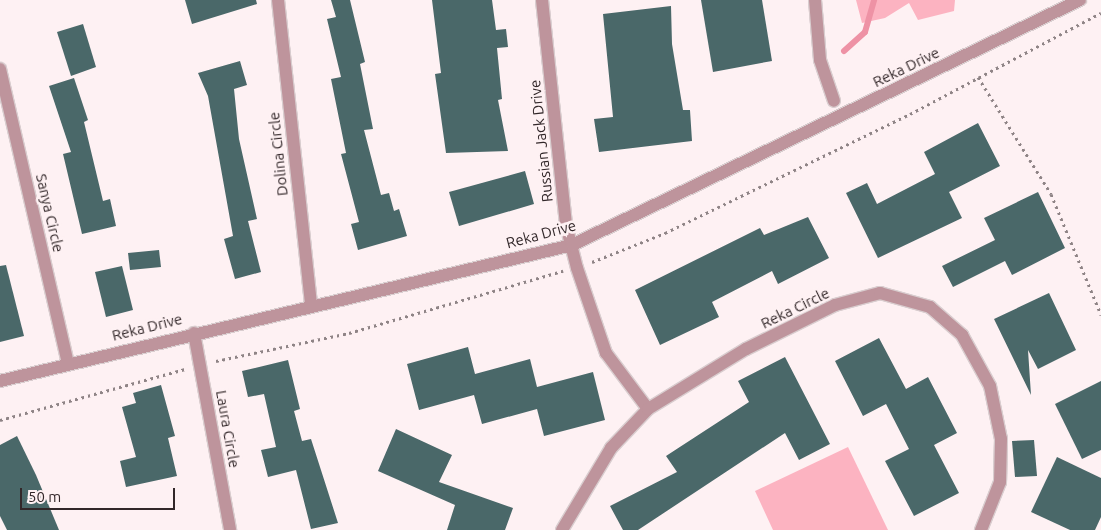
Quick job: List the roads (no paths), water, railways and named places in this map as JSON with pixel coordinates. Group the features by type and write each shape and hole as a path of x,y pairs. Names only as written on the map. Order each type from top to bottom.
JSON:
{"street":[{"name":"Dolina Circle","path":"278,0 311,305"},
{"name":"Russian Jack Drive","path":"542,0 572,245 606,352 648,409"},
{"path":"815,0 820,60 834,101"},
{"name":"Reka Drive","path":"0,381 311,305 572,245 1080,0"},
{"name":"Sanya Circle","path":"0,69 68,363"},
{"name":"Reka Circle","path":"562,530 611,448 648,409 746,349 835,305 880,293 930,307 962,335 990,386 1001,439 1000,482 981,530"},
{"name":"Laura Circle","path":"194,333 230,530"}],"waterway":[{"path":"844,51 865,32 874,0"}]}
